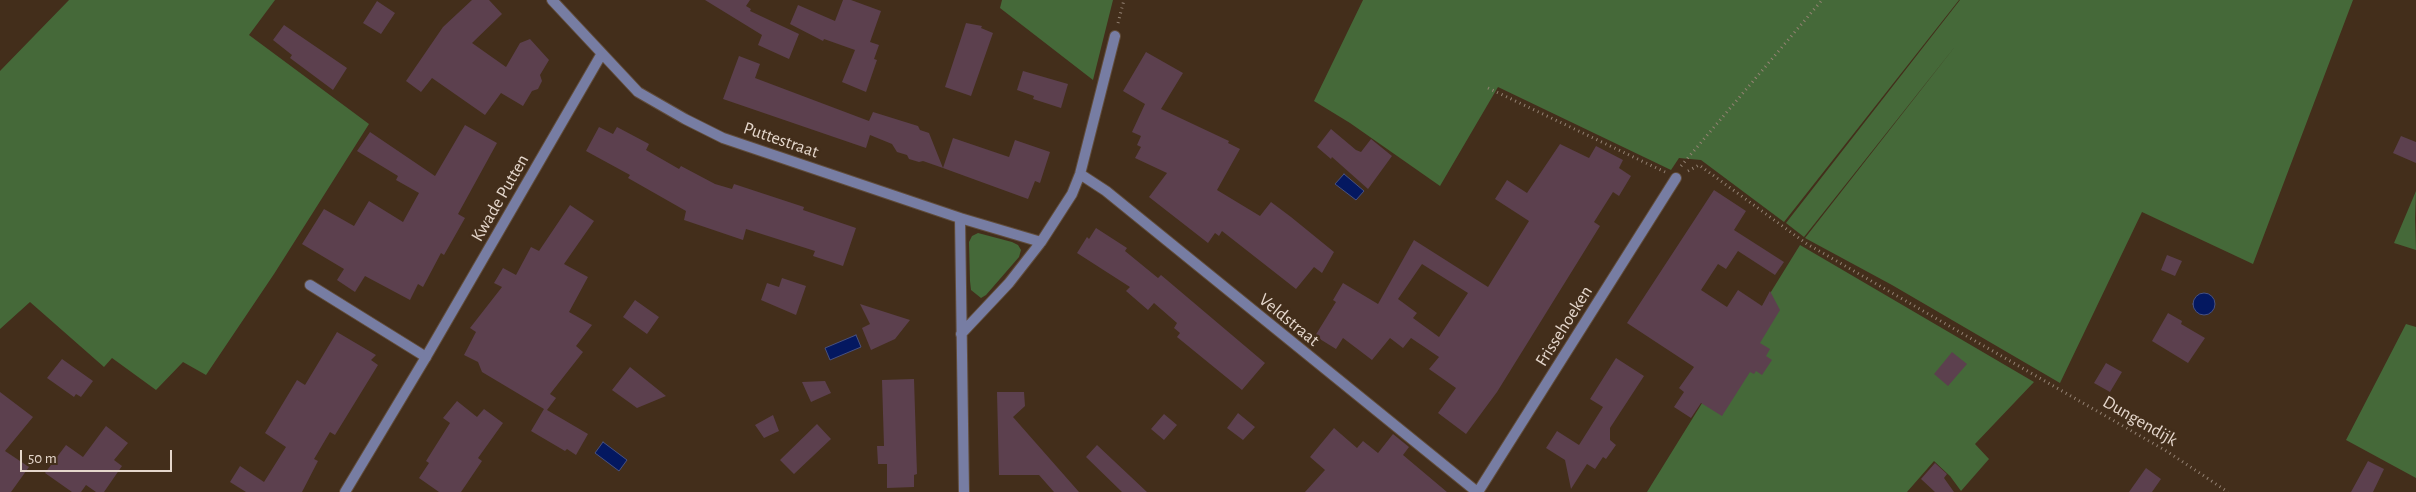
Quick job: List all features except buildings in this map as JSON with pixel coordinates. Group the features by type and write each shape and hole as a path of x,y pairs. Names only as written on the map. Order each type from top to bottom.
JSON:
{"street":[{"name":"Puttestraat","path":"552,0 601,55 638,92 723,138 960,218 1040,242"},
{"path":"961,334 1009,283 1040,242 1072,194 1080,174 1114,36"},
{"name":"Kwade Putten","path":"345,492 426,357 601,55"},
{"name":"Veldstraat","path":"1080,174 1106,191 1478,492"},
{"name":"Frissehoeken","path":"1478,492 1676,178"},
{"path":"960,218 964,492"},
{"path":"310,285 426,357"}],"path":[{"path":"1114,36 1124,0"},
{"path":"1488,88 1676,178 1678,170 1822,0"},
{"name":"Dungendijk","path":"1676,178 1699,165 1807,244 2168,452 2228,492"}],"green space":[{"path":"69,0 275,0 249,35 369,124 274,274 206,375 183,362 156,390 112,358 104,367 30,302 0,329 0,71"},
{"path":"1002,0 1113,0 1093,80 1000,8"},
{"path":"1363,0 1959,0 1784,222 1701,160 1679,158 1671,170 1498,87 1440,186 1350,123 1314,101"},
{"path":"1960,0 2353,0 2253,264 2142,212 2060,383 1892,285 1805,238 1957,44 1804,237 1786,223"},
{"path":"2416,191 2415,219 2416,250 2394,243"},
{"path":"978,233 1012,242 1018,245 1021,250 1019,257 986,295 981,298 971,290 970,281 969,242 972,236"},
{"path":"1800,245 2034,382 1975,444 1989,459 1961,491 1950,476 1934,461 1907,492 1647,492"},
{"path":"2406,324 2416,327 2416,478 2346,440"}],"shaded area":[{"path":"1344,174 1364,191 1356,200 1335,184"},
{"path":"2204,293 2212,296 2215,304 2212,312 2204,315 2196,312 2193,304 2196,296"},
{"path":"856,335 861,347 830,360 825,348"},
{"path":"603,442 627,460 619,471 595,453"}]}
